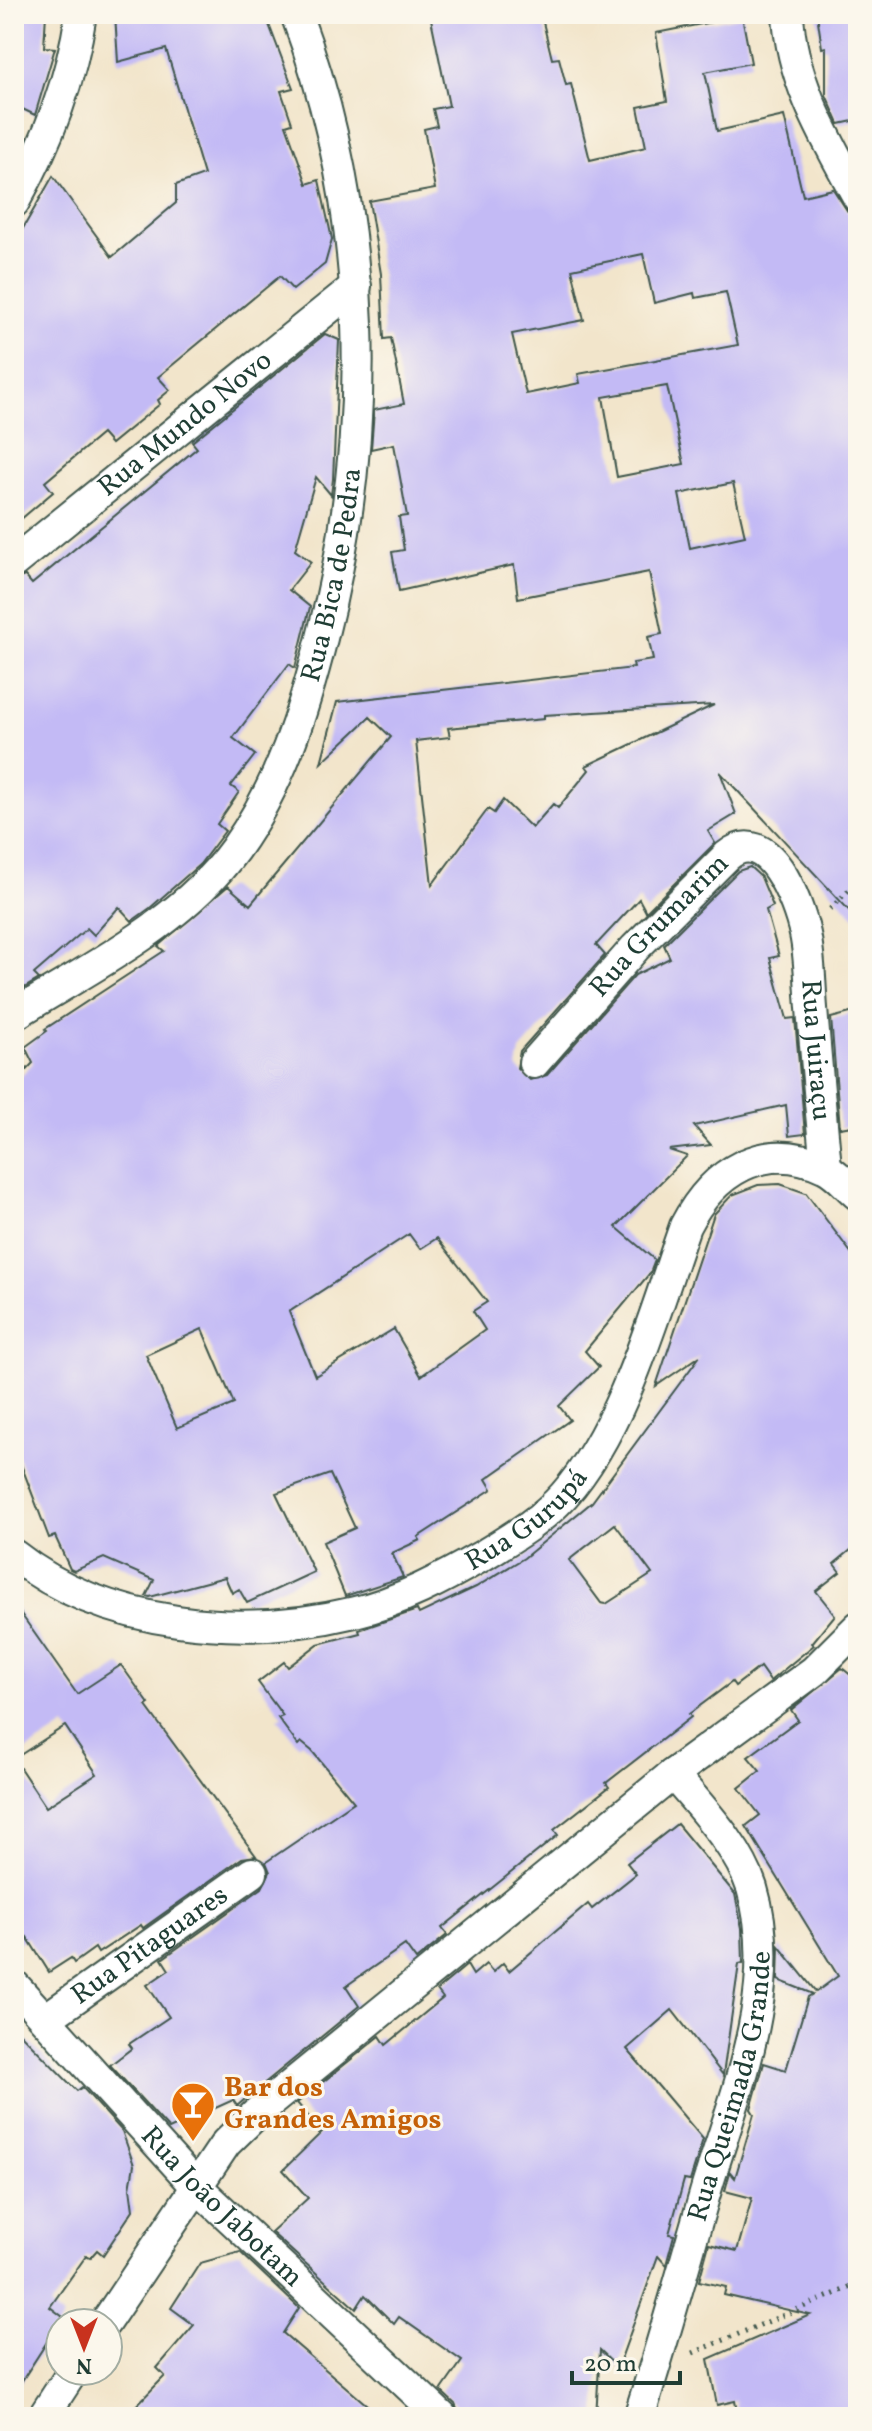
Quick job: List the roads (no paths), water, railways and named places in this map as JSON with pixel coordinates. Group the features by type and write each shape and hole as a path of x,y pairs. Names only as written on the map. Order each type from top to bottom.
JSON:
{"street":[{"path":"14,202 52,128 68,84 81,14"},
{"name":"Rua Bica de Pedra","path":"14,1015 183,906 234,851 275,785 310,687 339,575 354,472 361,361 356,286 339,163 321,80 296,14"},
{"path":"788,14 798,74 824,135 858,197"},
{"name":"Rua Mundo Novo","path":"14,562 356,286"},
{"name":"Rua Grumarim","path":"534,1063 635,948 737,847 757,846 766,854 792,894 805,934"},
{"name":"Rua Juiraçu","path":"805,934 826,1167"},
{"name":"Rua Gurupá","path":"14,1555 88,1597 138,1614 200,1623 271,1625 357,1612 445,1578 524,1531 563,1496 597,1451 685,1226 698,1201 716,1181 737,1166 765,1158 826,1167"},
{"path":"826,1167 858,1195"},
{"path":"115,2307 195,2185 226,2143 258,2112 673,1774 814,1671 858,1627"},
{"name":"Rua Queimada Grande","path":"639,2417 743,2064 758,2001 761,1968 752,1889 743,1868 673,1774"},
{"name":"Rua Pitaguares","path":"47,2018 252,1873"},
{"name":"Rua João Jabotam","path":"14,1985 47,2018 120,2106 195,2185 442,2417"},
{"path":"43,2417 63,2387"}],"place":[{"name":"Bar dos Grandes Amigos","path":"193,2143"}]}
